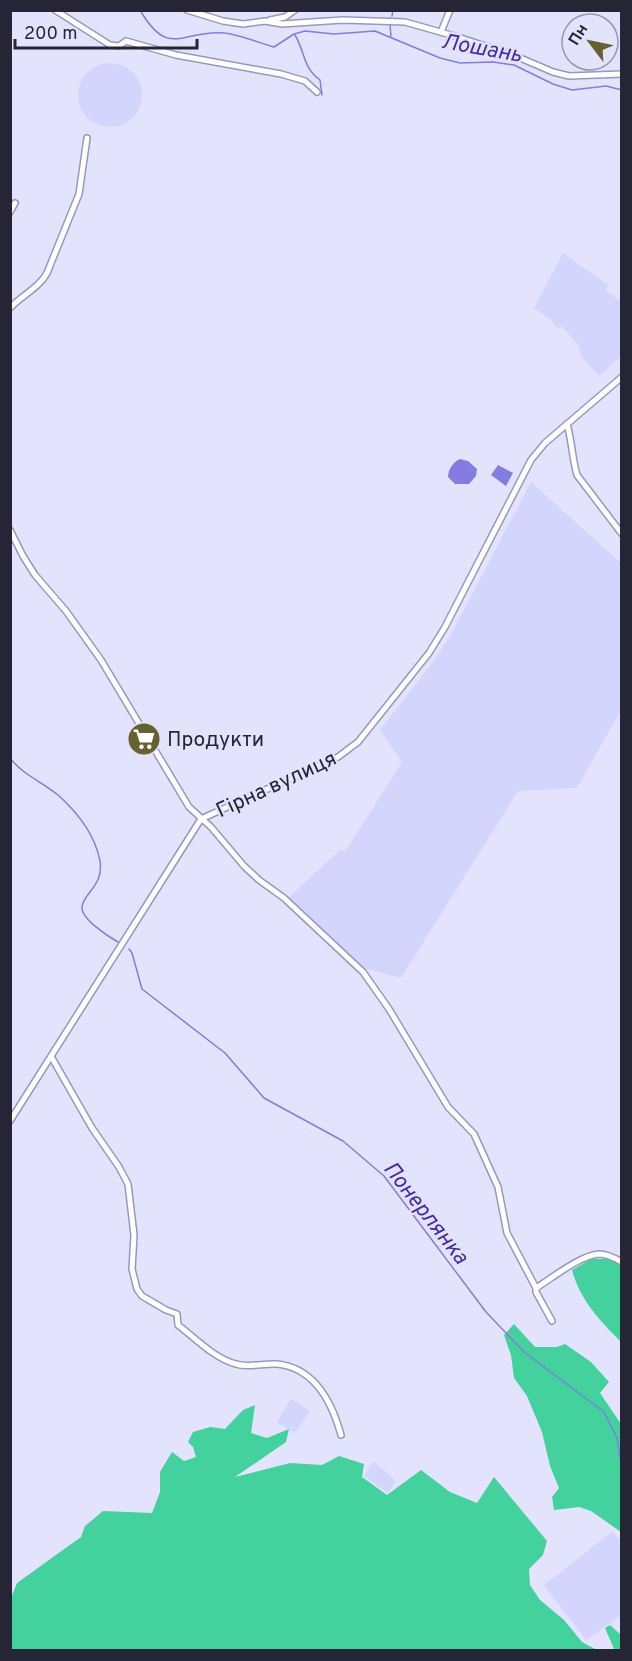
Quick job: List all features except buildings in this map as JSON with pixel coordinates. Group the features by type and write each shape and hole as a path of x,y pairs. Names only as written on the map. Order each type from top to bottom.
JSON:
{"street":[{"path":"55,10 110,45 119,46 126,41 176,55 281,74 305,81 317,92"},
{"path":"187,10 236,23 285,17 295,10"},
{"path":"441,32 450,10"},
{"path":"265,21 282,24 325,21 394,21 441,32 561,74 589,77 621,74"},
{"path":"10,308 24,294 39,284 47,273 79,194 87,138"},
{"path":"10,212 15,203"},
{"name":"Гірна вулиця","path":"10,1121 52,1058 201,819 338,757 358,742 429,652 445,627 531,460 544,443 621,377"},
{"path":"567,424 577,475 621,534"},
{"path":"10,530 22,556 35,575 66,611 101,660 189,807 244,866 284,898 363,972 389,1009 448,1107 474,1134 498,1187 507,1233 552,1321"},
{"path":"52,1058 92,1128 128,1184 134,1235 132,1269 137,1289 142,1296 177,1314 178,1325 225,1360 245,1366 277,1364 291,1366 314,1380 331,1404 341,1435"},
{"path":"536,1288 588,1256 600,1254 612,1256 621,1262"}],"shaded area":[{"path":"104,63 116,63 133,72 140,83 142,95 140,107 133,118 116,127 104,127 92,122 83,113 78,101 78,89 83,77 92,68"},
{"path":"563,253 608,285 605,290 621,302 621,356 599,376 581,356 579,346 562,326 558,329 551,320 534,308"},
{"path":"460,459 468,461 477,469 476,476 469,484 455,484 448,477 451,466"},
{"path":"498,465 513,473 506,486 491,475"},
{"path":"531,482 621,563 621,710 577,788 518,791 401,978 363,968 288,898 340,850 345,852 402,762 380,730 433,662 450,636"},
{"path":"291,1399 310,1411 295,1433 277,1422"},
{"path":"373,1461 396,1481 388,1493 364,1476"},
{"path":"613,1531 621,1542 621,1615 586,1640 544,1585"}],"green space":[{"path":"591,1259 609,1259 621,1266 621,1342 585,1300 572,1270"},
{"path":"514,1324 535,1347 557,1347 565,1344 591,1362 609,1382 600,1393 621,1424 621,1532 591,1511 579,1507 554,1510 552,1497 559,1488 550,1466 542,1432 527,1396 514,1378 511,1355 504,1335"},
{"path":"255,1405 251,1433 267,1438 289,1429 286,1442 235,1477 290,1463 322,1465 339,1456 364,1464 362,1477 387,1495 421,1470 450,1492 477,1503 494,1477 547,1541 543,1555 529,1569 530,1585 540,1600 564,1620 582,1642 597,1650 11,1650 11,1598 17,1583 81,1537 85,1526 103,1511 152,1513 160,1492 160,1472 172,1452 184,1461 196,1457 193,1447 188,1442 193,1432 210,1427 225,1429 243,1410"},
{"path":"610,1625 621,1635 621,1650 611,1650 614,1649 605,1628"}],"waterway":[{"name":"Лошань","path":"90,10 98,10"},
{"name":"Лошань","path":"140,10 150,25 169,38 178,39 210,33 224,33 274,47 294,34 305,31 334,34 375,31 440,58 460,63 493,62 514,65 553,84 572,90 606,86 622,90"},
{"path":"392,16 393,10"},
{"path":"390,25 391,36"},
{"path":"295,35 307,65 320,80 322,95"},
{"name":"Понерлянка","path":"10,758 20,769 58,795 90,833 98,851 100,870 96,883 83,902 83,912 96,927 118,942"},
{"name":"Понерлянка","path":"129,949 142,989 225,1053 264,1098 343,1141 384,1176 486,1312 524,1352 604,1412 617,1438 622,1470"}],"place":[{"name":"Продукти","path":"144,739"}]}
